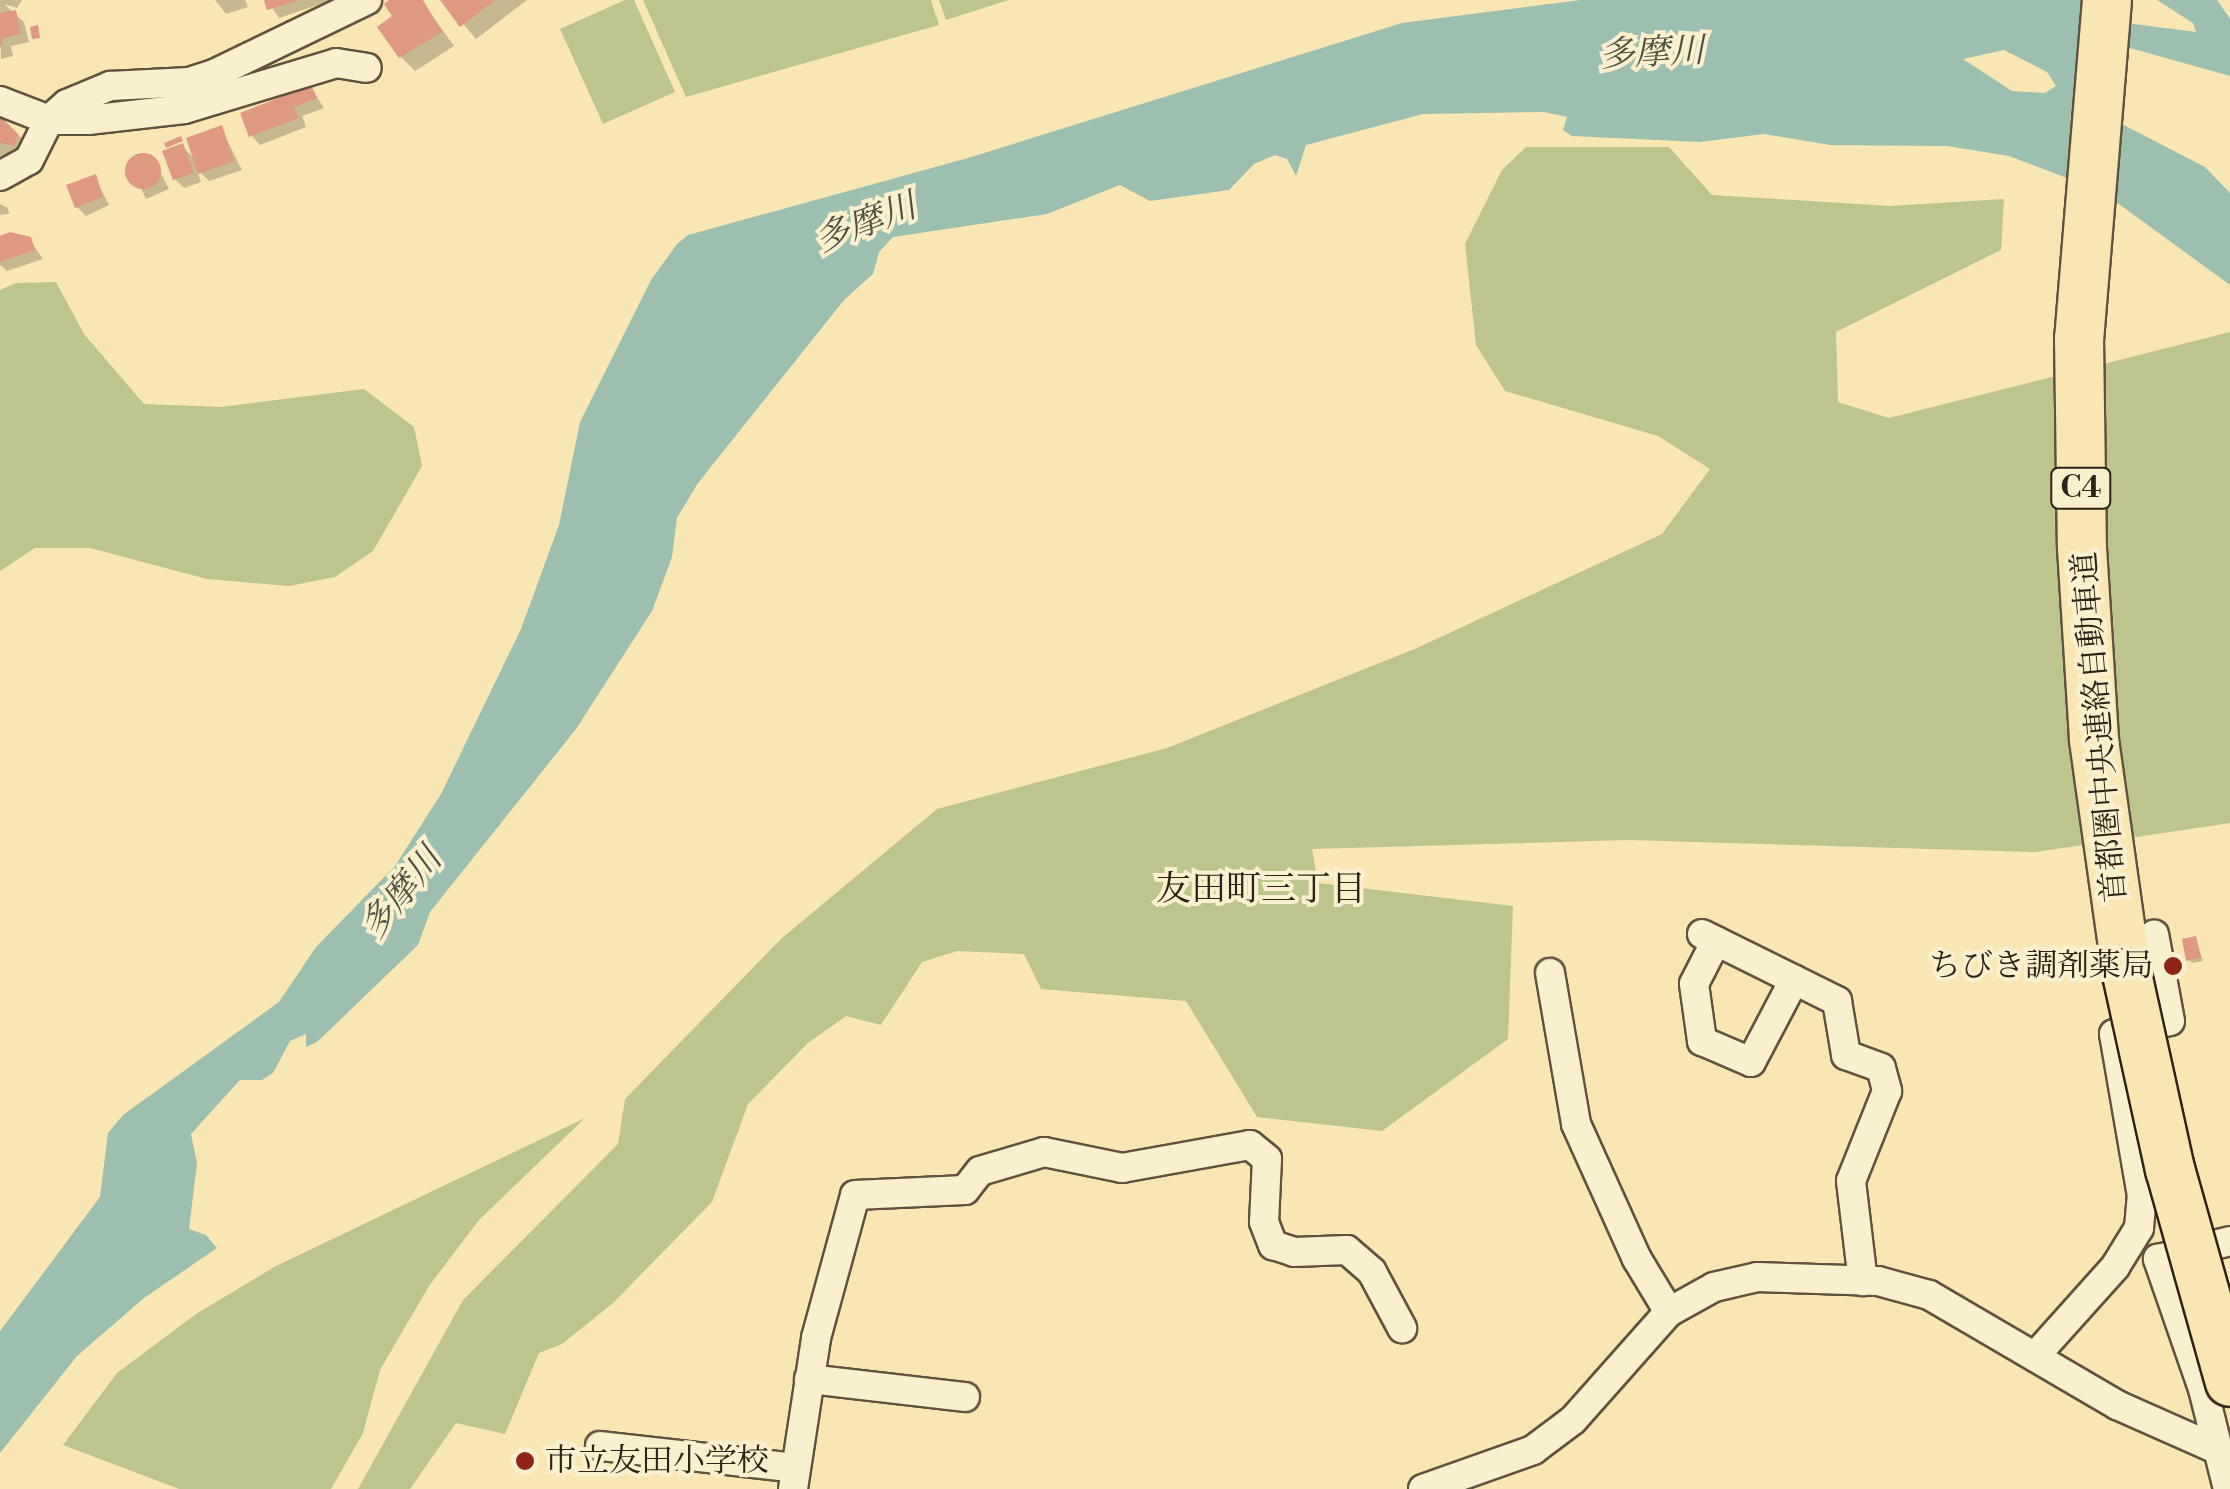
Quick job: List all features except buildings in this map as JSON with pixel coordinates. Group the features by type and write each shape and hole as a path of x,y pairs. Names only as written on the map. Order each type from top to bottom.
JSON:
{"highway":[{"name":"首都圏中央連絡自動車道","path":"2107,0 2079,338 2094,740 2146,1068 2230,1382"},
{"name":"首都圏中央連絡自動車道","path":"2122,0 2094,340 2108,738 2159,1064 2230,1322"}],"street":[{"path":"0,176 29,160 49,120 110,86 189,82 214,74 367,0"},
{"path":"0,100 49,120 184,109 336,63 367,68"},
{"path":"2037,1354 2115,1267 2140,1228 2142,1196 2114,1034 2170,1022 2154,934"},
{"path":"1794,980 1751,1062 1702,1041 1694,984 1709,938 1837,1001 1846,1055 1881,1068 1887,1090 1850,1182 1863,1281"},
{"path":"1550,973 1576,1124 1637,1258 1670,1312"},
{"path":"600,1446 794,1479 809,1379 855,1195 966,1190 980,1170 1044,1152 1122,1168 1250,1145 1267,1159 1264,1222 1273,1245 1294,1252 1347,1250 1372,1272 1402,1328"},
{"path":"2228,1489 2225,1453 2158,1259 2230,1242"},
{"path":"1423,1489 1514,1459 1555,1435 1670,1312 1714,1287 1758,1277 1863,1281 1929,1294 2037,1354 2117,1406 2225,1453"},
{"path":"809,1379 964,1398"}],"green space":[{"path":"625,0 634,0 675,92 603,124 560,29"},
{"path":"643,0 931,0 939,25 686,97"},
{"path":"939,0 1009,0 946,20"},
{"path":"1526,147 1669,147 1712,195 1889,206 2004,199 2001,250 1836,332 1838,402 1889,418 2230,332 2230,823 2036,852 1629,840 1312,849 1318,883 1513,906 1508,1039 1382,1131 1257,1117 1186,1001 1041,989 1024,954 957,951 922,962 881,1025 846,1016 808,1043 748,1104 712,1202 613,1303 562,1344 539,1353 505,1434 456,1423 410,1489 358,1489 463,1300 618,1144 625,1099 782,938 937,809 1167,748 1417,648 1662,534 1710,469 1658,436 1505,391 1476,345 1465,244 1502,170"},
{"path":"56,282 84,334 144,404 221,407 364,389 414,427 422,466 373,551 335,577 289,586 207,579 90,548 35,548 0,571 0,290 16,283"},
{"path":"585,1118 479,1220 429,1286 380,1370 363,1433 331,1489 179,1489 63,1445 117,1373 196,1314 276,1266"}],"water":[{"name":"多摩川","path":"1580,0 2125,0 2126,23 2196,32 2193,23 2157,0 2217,0 2230,19 2230,76 2123,46 2112,119 2205,167 2230,193 2230,285 2101,191 2009,156 1947,146 1830,145 1764,134 1700,142 1572,136 1563,130 1567,117 1544,112 1423,114 1306,145 1296,176 1287,159 1275,155 1254,164 1229,190 1150,201 1120,185 1047,214 893,237 879,252 873,274 844,300 698,483 677,518 672,557 652,611 576,729 430,912 418,945 317,1042 306,1047 306,1034 290,1041 273,1073 262,1080 240,1080 191,1134 197,1163 189,1229 206,1235 217,1248 144,1298 77,1356 0,1453 0,1331 100,1197 108,1133 123,1115 279,1002 316,947 395,866 441,794 521,629 559,525 580,422 651,280 677,244 688,235 968,158 1402,23","holes":["2004,50 2047,72 2056,86 2045,93 2012,91 1963,59"]}],"place":[{"name":"ちびき調剤薬局","path":"2173,966"},
{"name":"市立友田小学校","path":"525,1461"}],"district":[{"name":"友田町三丁目","path":"1261,890"}]}
